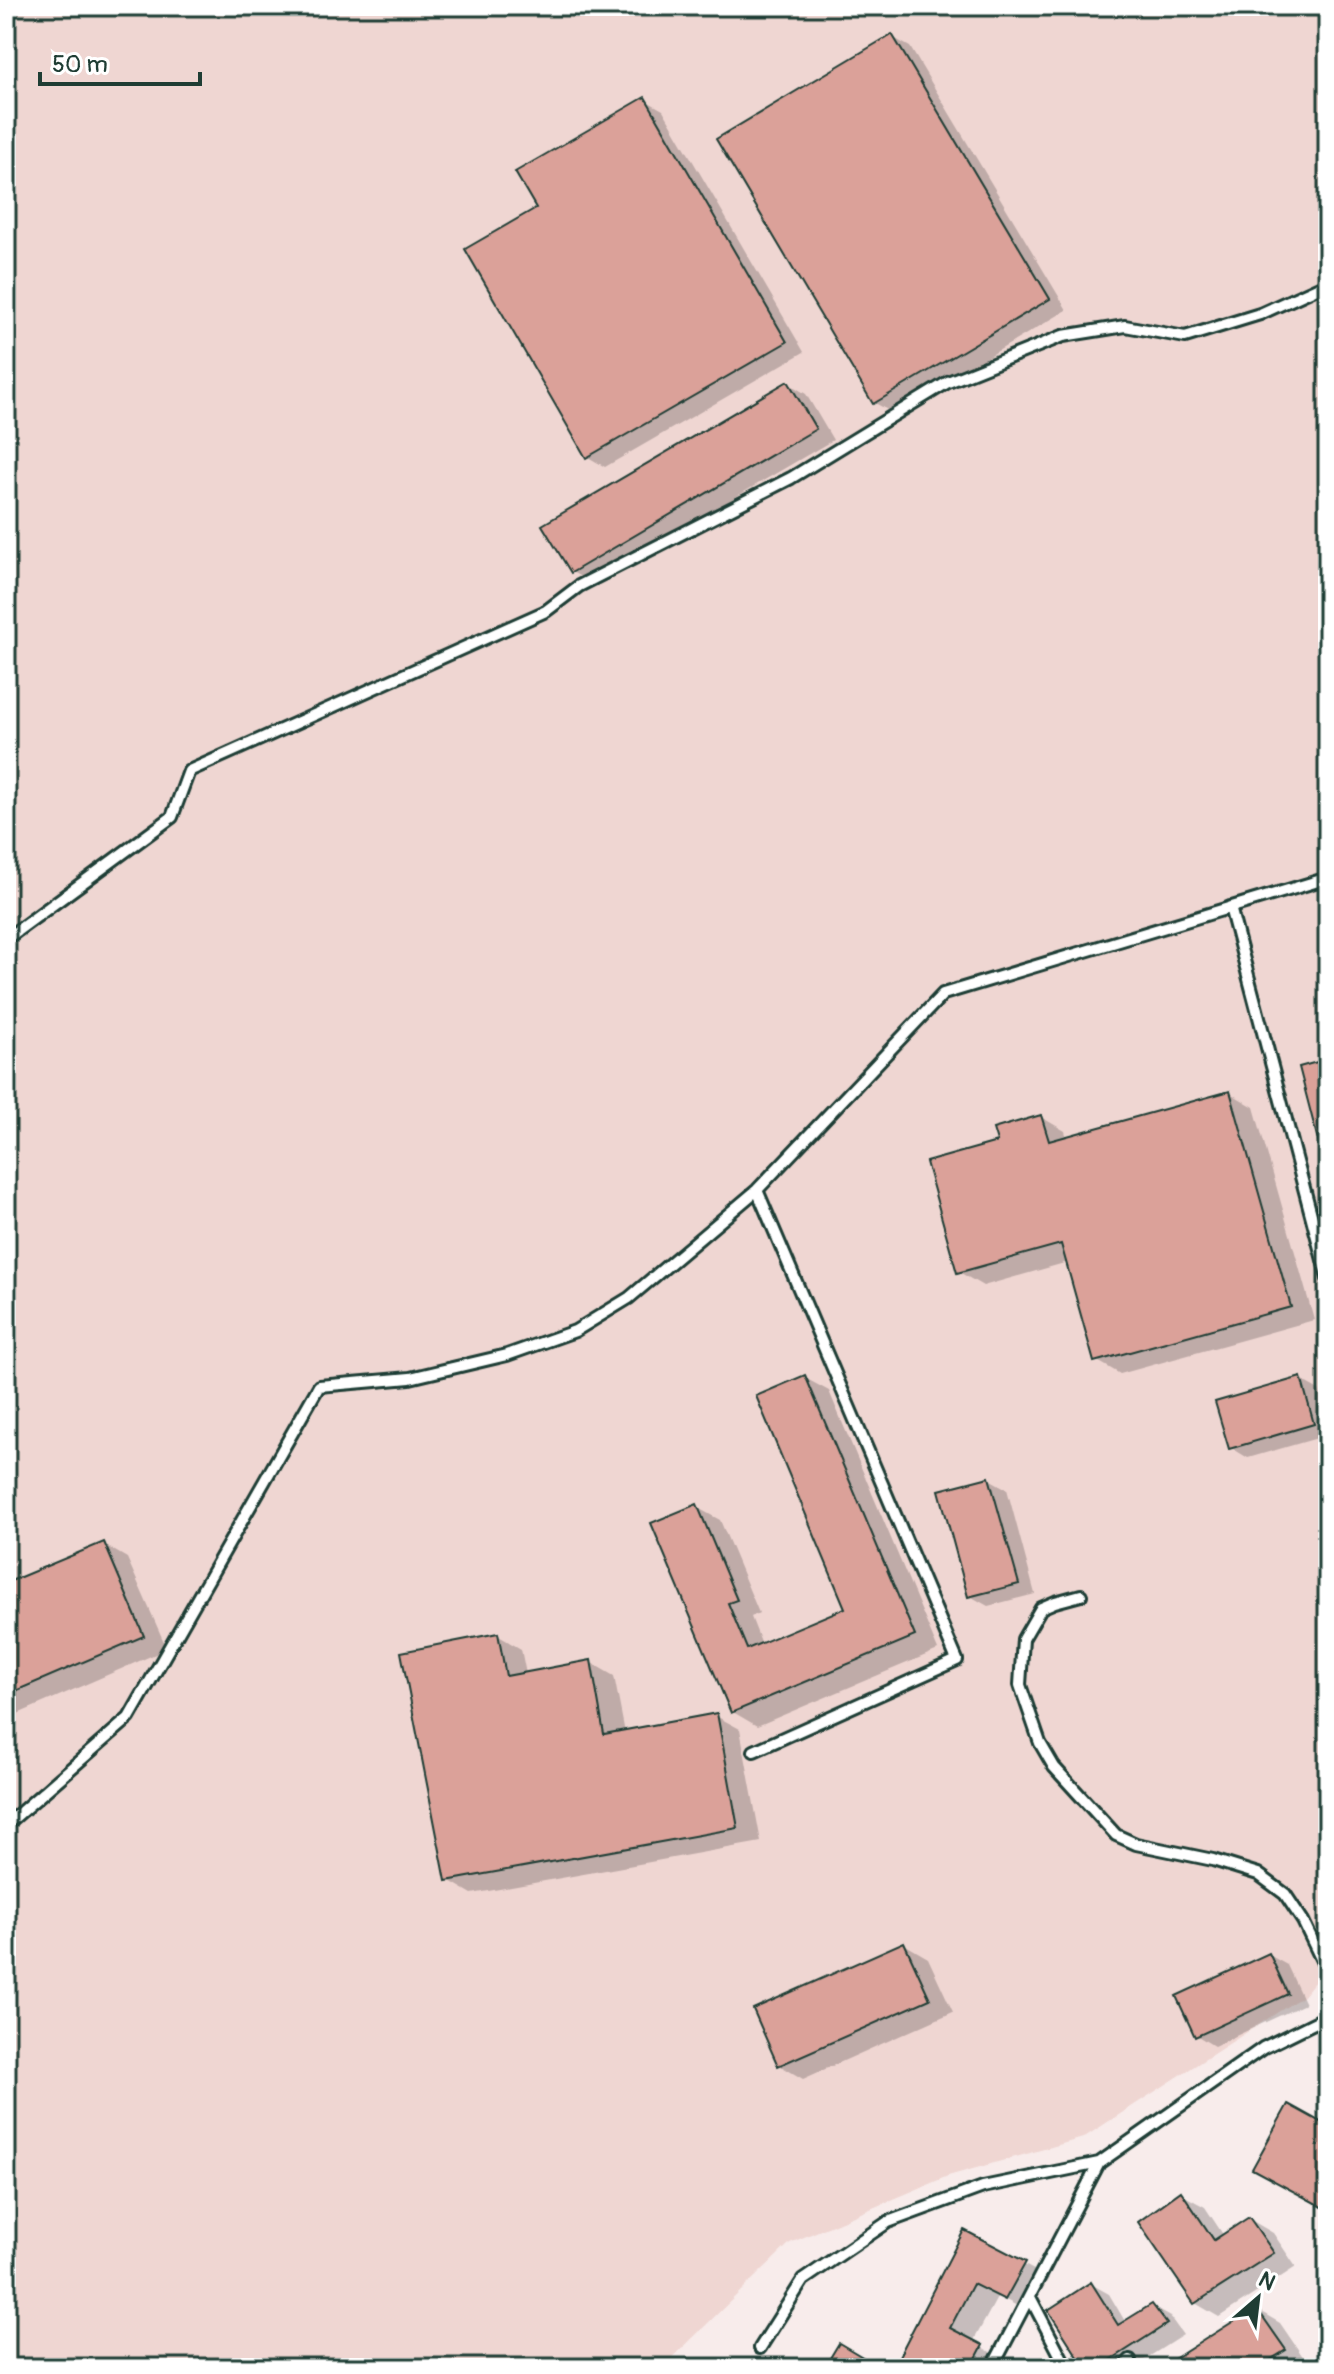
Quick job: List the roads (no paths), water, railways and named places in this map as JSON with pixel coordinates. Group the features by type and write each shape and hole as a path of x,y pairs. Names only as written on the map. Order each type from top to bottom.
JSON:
{"lane":[{"path":"6,939 172,817 189,771 546,611 579,586 791,478 948,382 1063,336 1125,326 1185,337 1260,314 1328,283"},
{"path":"6,1825 129,1718 319,1386 410,1378 507,1355 575,1331 629,1298 757,1190 943,994 1328,878"},
{"path":"1230,907 1328,1279"},
{"path":"754,1751 957,1660 757,1190"},
{"path":"1081,1595 1041,1608 1023,1639 1020,1685 1040,1743 1054,1767 1116,1835 1136,1844 1213,1860 1258,1874 1285,1894 1303,1921 1328,1973"},
{"path":"760,2348 803,2280 888,2222 983,2187 1099,2163 1263,2048 1328,2016"},
{"path":"992,2368 1099,2163"},
{"path":"1030,2297 1067,2368"}]}
